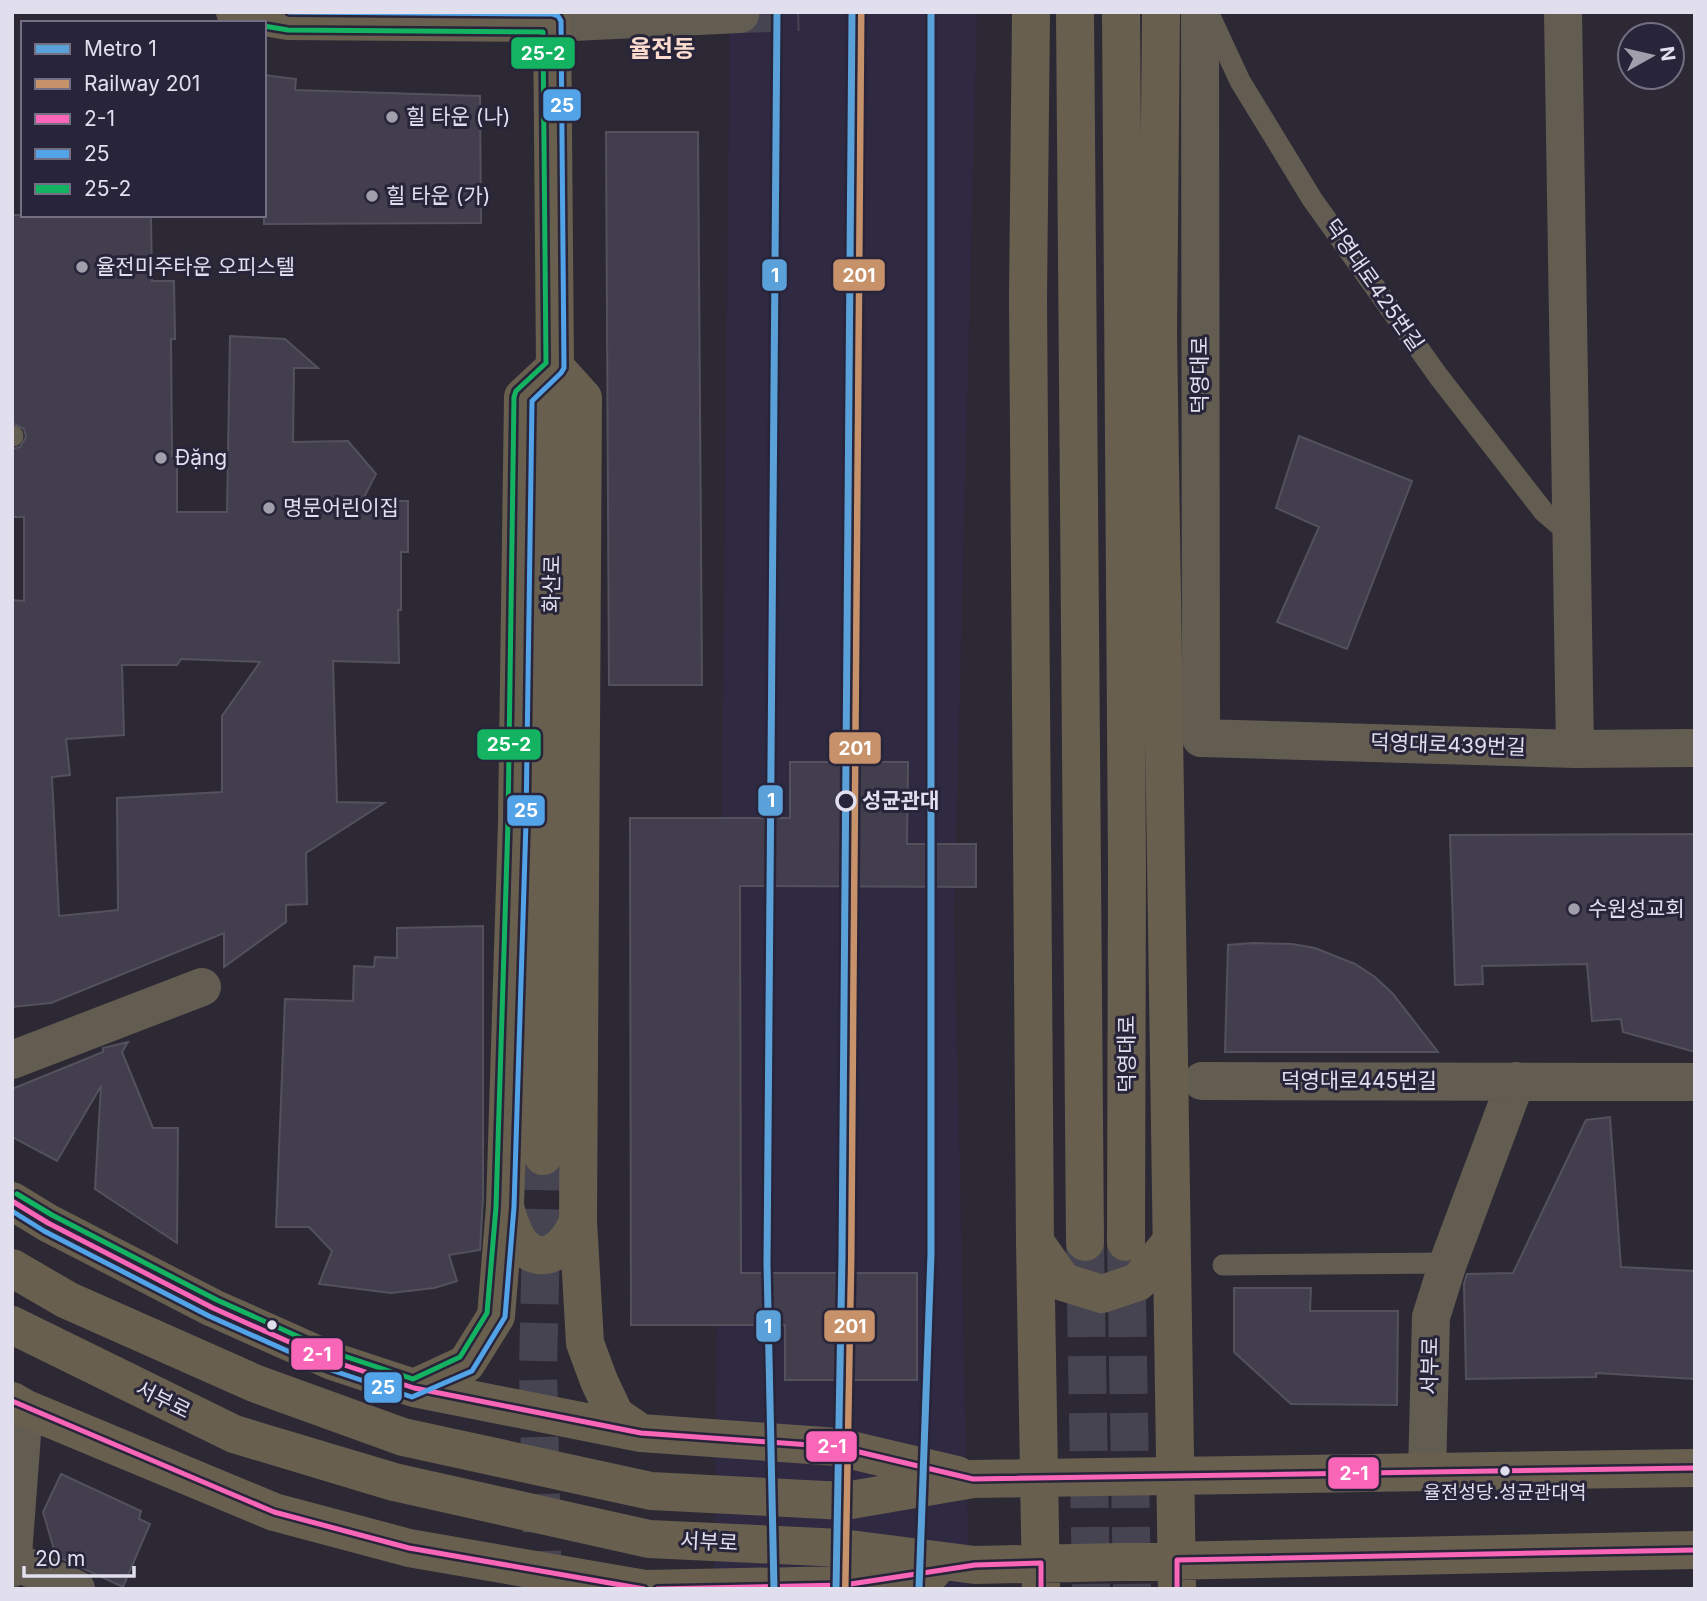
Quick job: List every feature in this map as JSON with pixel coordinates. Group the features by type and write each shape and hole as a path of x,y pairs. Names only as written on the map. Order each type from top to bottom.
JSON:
{"street":[{"path":"235,12 288,21 740,14"},
{"path":"1031,12 1028,312 1035,1242 1041,1576"},
{"name":"덕영대로","path":"1075,12 1085,1242"},
{"name":"덕영대로","path":"1121,12 1127,866 1126,1242"},
{"path":"1161,12 1158,333 1177,1574"},
{"name":"덕영대로","path":"1200,12 1201,738"},
{"path":"1563,12 1575,749"},
{"name":"화산로","path":"543,1156 555,367 552,18"},
{"path":"414,1388 466,1364 496,1316 505,1208 518,767 523,397 555,367 583,398 578,1221 585,1343 615,1415 641,1433"},
{"name":"덕영대로439번길","path":"1201,738 1575,749 1695,748"},
{"path":"12,1059 202,987"},
{"path":"1448,1263 1516,1081"},
{"name":"덕영대로445번길","path":"1202,1082 1695,1082"},
{"path":"12,1201 48,1223 213,1307 332,1361 414,1388 641,1433 838,1447 973,1479"},
{"path":"505,1208 519,1242 537,1255 552,1253 567,1242 578,1221"},
{"path":"1035,1242 1063,1282 1102,1294 1138,1282 1171,1242"},
{"name":"서부로","path":"1427,1472 1431,1317 1448,1263"},
{"path":"12,1269 66,1300 229,1372 403,1437 651,1491 845,1500 973,1479 1695,1468"},
{"name":"서부로","path":"12,1325 234,1434 394,1482 649,1539 842,1548 1041,1576 1177,1574 1695,1550"},
{"path":"12,1568 18,1404"},
{"name":"서부로","path":"18,1404 274,1512 409,1548 645,1589 844,1585 975,1565"},
{"path":"409,1548 480,1589"},
{"path":"12,1560 76,1589"}],"lane":[{"name":"덕영대로425번길","path":"1208,12 1240,81 1312,199 1463,408 1544,512 1572,535"},
{"path":"1223,1265 1448,1263"}],"shaded area":[{"path":"730,12 977,12 954,914 969,1589 714,1589"}],"building":[{"path":"266,75 296,79 295,90 480,96 481,223 264,224"},
{"path":"606,132 698,132 702,685 609,685"},
{"path":"12,215 151,217 152,281 174,281 175,339 171,339 172,456 177,456 177,512 227,512 230,336 285,339 318,368 294,368 293,442 348,441 376,474 362,501 408,501 408,552 401,552 399,663 333,661 337,802 384,803 306,853 307,904 286,905 286,922 224,967 224,933 51,1003 12,1007 12,600 24,601 24,517 12,517 12,449 20,447 26,437 24,429 12,423","holes":["181,659 260,662 222,716 222,792 117,798 118,910 59,916 52,777 70,775 66,739 124,735 122,665 177,665"]},
{"path":"1299,436 1412,481 1347,649 1277,622 1319,527 1276,508"},
{"path":"790,762 908,762 907,844 976,844 976,887 740,886 741,1273 917,1273 917,1380 785,1380 785,1325 631,1325 630,818 790,818"},
{"name":"수원성교회","path":"1695,834 1695,1052 1623,1032 1621,1019 1592,1021 1587,964 1482,966 1483,984 1455,985 1450,835"},
{"path":"483,926 483,1197 480,1250 449,1255 457,1281 434,1288 391,1293 319,1284 332,1251 309,1227 276,1227 285,999 353,1001 354,966 374,967 375,957 397,958 397,928"},
{"path":"1292,944 1315,948 1355,964 1375,977 1393,994 1438,1052 1225,1052 1228,945"},
{"path":"128,1042 122,1052 153,1128 178,1128 177,1243 95,1189 101,1086 57,1161 12,1137 12,1089 103,1052 103,1048"},
{"path":"1610,1117 1621,1267 1695,1271 1695,1379 1596,1373 1596,1377 1466,1379 1464,1284 1467,1274 1513,1273 1586,1120"},
{"path":"1234,1288 1311,1288 1310,1311 1398,1311 1397,1405 1291,1404 1234,1352"},
{"path":"61,1474 141,1511 139,1519 150,1524 123,1587 56,1556 43,1512"}],"tunnel":[{"path":"740,14 799,12"},
{"path":"543,1156 538,1369 543,1589"},
{"path":"1085,1242 1091,1589"},
{"path":"1126,1242 1132,1589"}],"metro line":[{"name":"1","path":"774,1589 767,1264 777,12"},
{"name":"1","path":"836,1589 842,1257 852,12"},
{"name":"1","path":"919,1589 931,1254 931,12"}],"rail line":[{"name":"201","path":"845,1589 851,1257 861,12"}],"transit line":[{"name":"25","path":"12,1211 44,1231 209,1316 328,1369 412,1397 472,1371 505,1317 514,1207 526,822 532,401 564,368 561,21 558,16 552,14 289,12"},
{"name":"25-2","path":"17,1194 52,1215 217,1300 335,1353 413,1379 460,1357 487,1313 496,1207 508,822 514,397 516,391 546,363 543,32 288,30 266,26"},
{"name":"2-1","path":"12,1201 48,1223 213,1308 332,1361 414,1388 641,1433 838,1447 973,1479 1695,1468"},
{"name":"2-1","path":"12,1401 274,1512 409,1548 644,1589"},
{"name":"2-1","path":"1177,1589 1177,1560 1695,1550"},
{"name":"2-1","path":"657,1589 844,1585 975,1565 1041,1563 1041,1589"}],"place":[{"name":"힐 타운 (나)","path":"392,117"},
{"name":"힐 타운 (가)","path":"372,196"},
{"name":"율전미주타운 오피스텔","path":"82,267"},
{"name":"Đặng","path":"161,458"},
{"name":"명문어린이집","path":"269,508"},
{"name":"성균관대","path":"846,801"},
{"name":"수원성교회","path":"1574,909"},
{"name":"율전성당.성균관대역","path":"1505,1471"}],"district":[{"name":"율전동","path":"662,49"}]}
